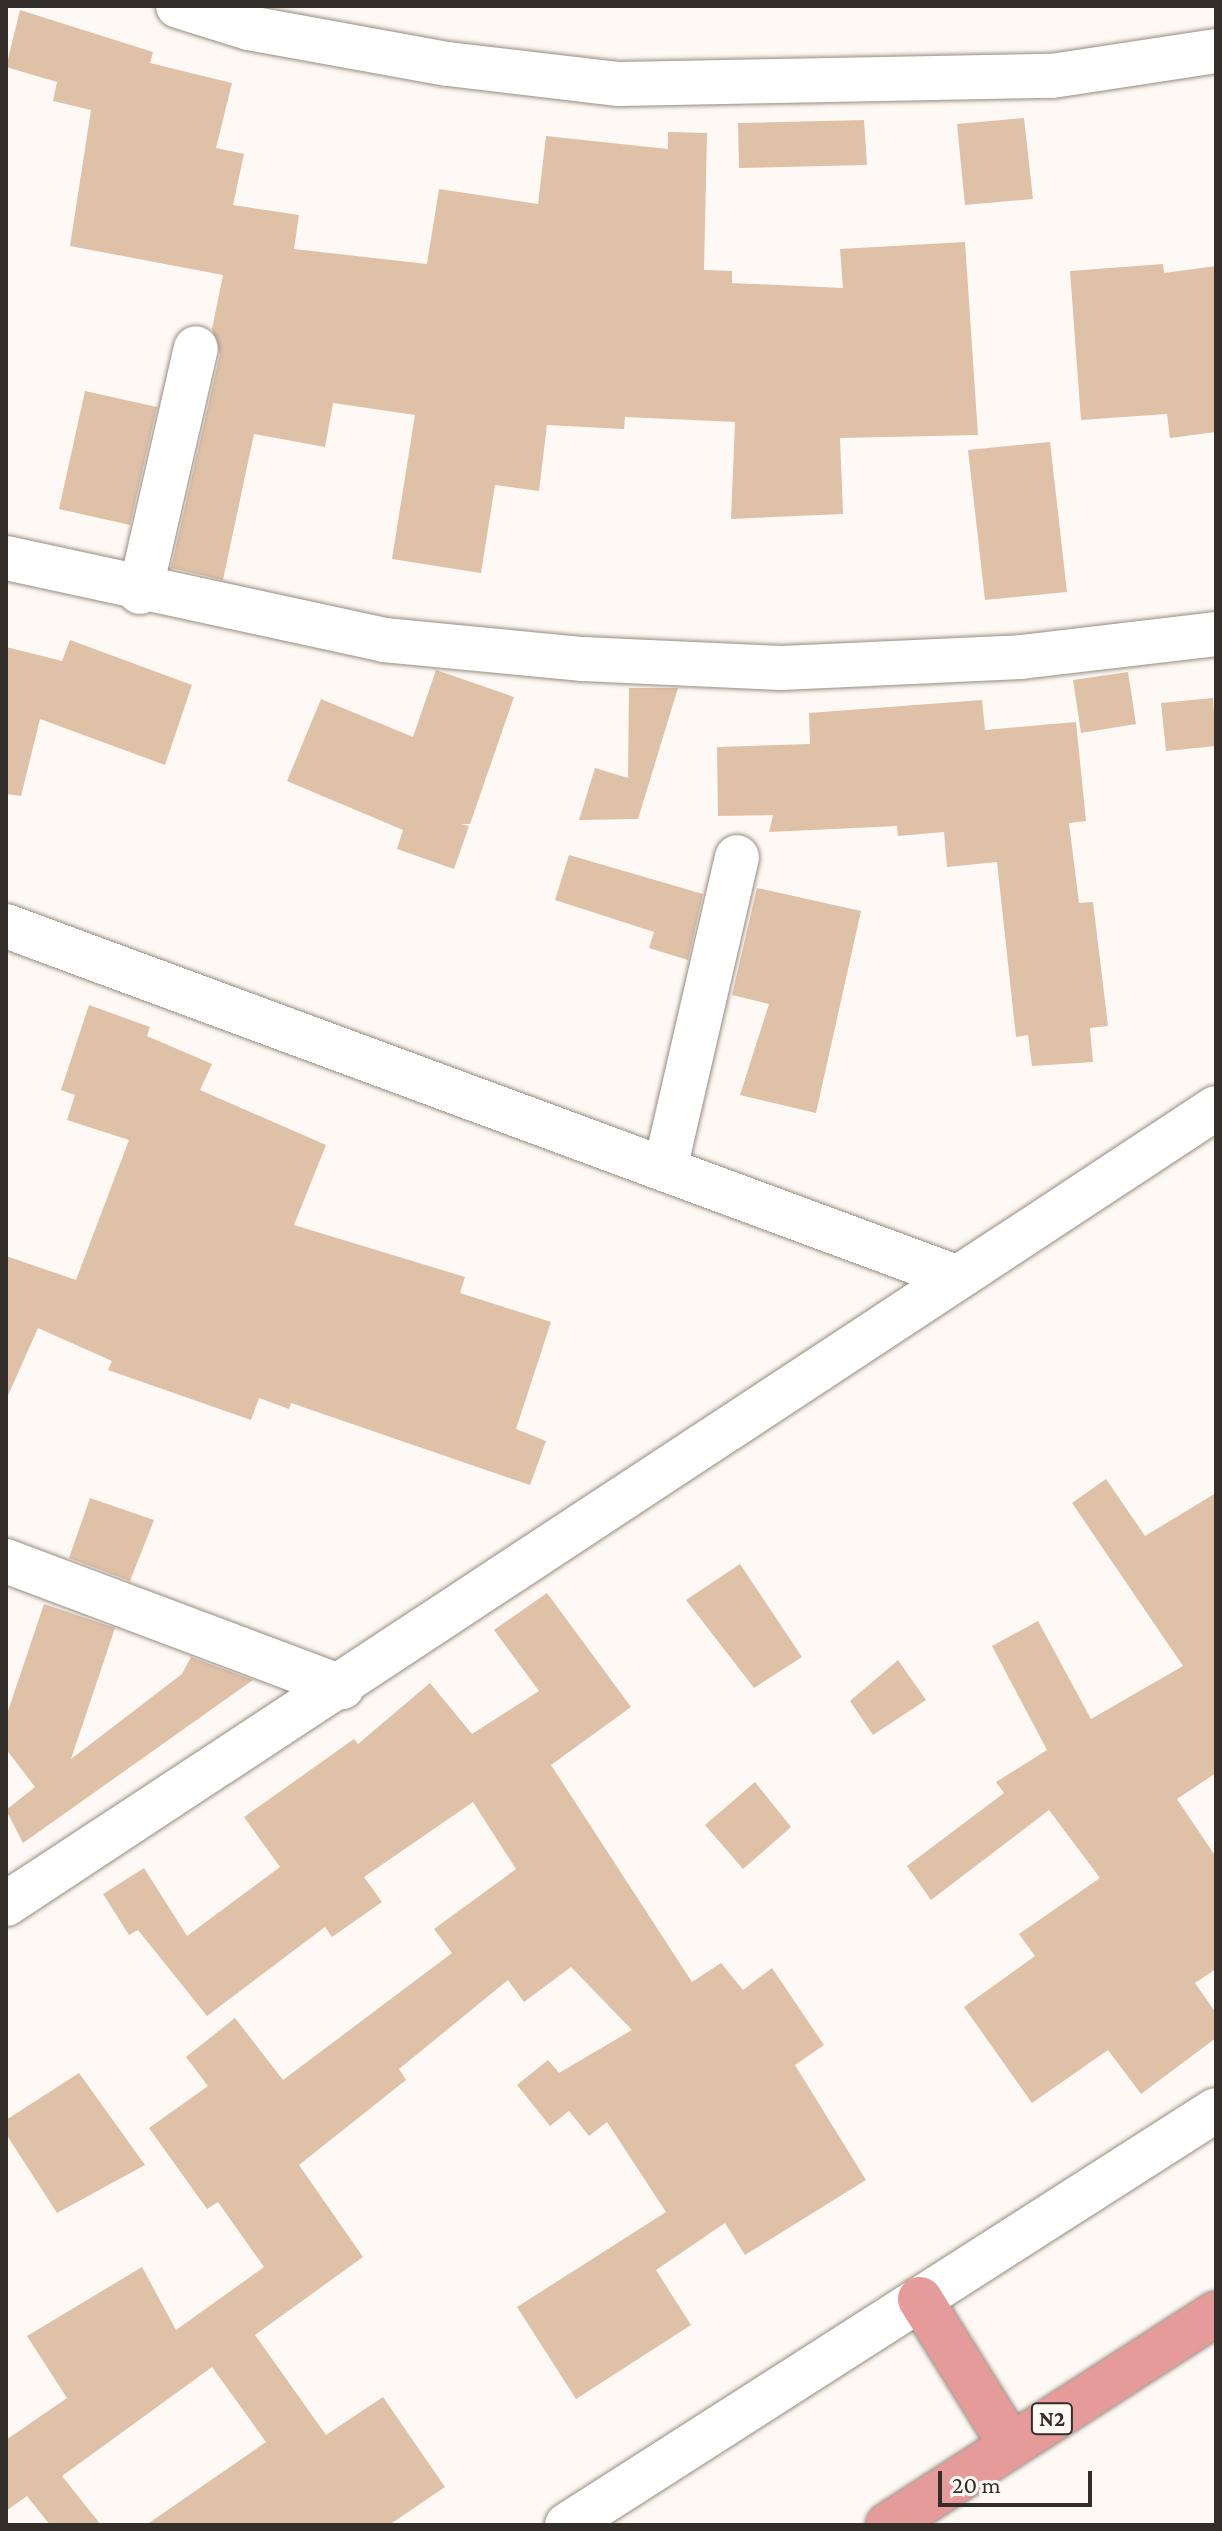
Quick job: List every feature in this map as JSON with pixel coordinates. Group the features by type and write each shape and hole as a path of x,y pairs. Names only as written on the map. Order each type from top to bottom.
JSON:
{"main road":[{"path":"920,2299 1011,2445"},
{"name":"N2","path":"888,2525 1216,2314"}],"street":[{"path":"178,6 249,28 402,56 619,84 1052,76 1216,51"},
{"path":"140,592 196,348"},
{"path":"6,558 140,592 384,640 781,668 1021,657 1216,634"},
{"path":"665,1169 737,857"},
{"path":"6,926 953,1276"},
{"path":"6,1904 342,1687 953,1276 1216,1108"},
{"path":"6,1561 342,1687"},
{"path":"567,2525 1216,2110"}],"building":[{"path":"20,10 153,52 150,63 232,83 216,148 244,154 233,205 299,215 294,249 427,264 439,189 538,204 546,136 668,149 668,132 707,133 704,270 732,271 732,283 843,288 840,249 965,242 978,435 840,438 843,514 731,519 735,422 625,417 624,429 547,425 539,491 495,485 481,573 392,559 415,415 333,403 325,447 254,434 223,580 171,568 220,354 212,329 223,275 70,246 91,110 53,101 57,82 6,67"},
{"path":"1024,118 1033,199 965,205 957,124"},
{"path":"864,120 867,165 739,168 738,123"},
{"path":"1163,264 1164,273 1216,266 1216,432 1170,438 1167,414 1081,420 1070,271"},
{"path":"85,391 157,407 130,525 59,509"},
{"path":"1050,442 1067,592 985,600 968,450"},
{"path":"70,640 192,685 165,765 40,719 21,796 6,794 6,647 62,661"},
{"path":"436,670 514,697 470,824 461,824 469,826 454,869 397,849 403,830 287,781 321,699 413,737"},
{"path":"1128,672 1136,724 1081,733 1073,680"},
{"path":"629,688 678,688 638,819 579,820 595,768 628,778"},
{"path":"1213,698 1216,746 1166,751 1161,703"},
{"path":"982,700 985,730 1076,722 1086,821 1069,823 1079,903 1093,902 1108,1026 1090,1028 1093,1062 1032,1066 1028,1035 1016,1037 997,862 947,867 944,832 898,836 897,826 769,832 773,815 718,816 717,747 810,744 809,713"},
{"path":"569,855 703,894 688,960 649,948 654,932 555,900"},
{"path":"757,888 861,911 816,1113 740,1095 769,1004 732,995"},
{"path":"89,1005 150,1027 147,1036 212,1064 200,1090 326,1145 294,1225 465,1277 460,1293 551,1322 516,1429 546,1441 530,1485 291,1403 289,1409 259,1398 251,1420 108,1370 112,1361 38,1328 6,1400 6,1256 76,1280 129,1140 67,1120 75,1095 61,1090"},
{"path":"1106,1479 1145,1536 1216,1493 1216,1773 1177,1799 1216,1857 1216,1969 1195,1983 1216,2013 1216,2038 1141,2094 1108,2050 1032,2103 964,2007 1035,1956 1019,1934 1100,1878 1049,1810 931,1900 907,1866 1004,1793 996,1782 1047,1750 992,1646 1038,1621 1091,1719 1183,1666 1072,1503"},
{"path":"90,1498 154,1520 130,1581 69,1558"},
{"path":"740,1564 802,1657 754,1688 686,1600"},
{"path":"547,1593 631,1707 551,1765 692,1982 721,1963 743,1990 772,1968 824,2045 795,2065 866,2180 745,2255 725,2223 656,2270 691,2325 576,2399 517,2307 666,2212 607,2122 589,2136 569,2111 550,2126 517,2085 548,2060 559,2073 632,2030 571,1967 524,2002 508,1980 399,2069 406,2080 299,2165 363,2257 255,2335 326,2435 383,2397 445,2487 389,2525 146,2525 266,2442 212,2367 62,2476 101,2525 50,2525 27,2496 6,2511 6,2440 67,2398 27,2336 142,2267 176,2330 264,2267 218,2202 207,2209 149,2128 208,2086 186,2057 235,2018 283,2080 452,1953 434,1929 516,1869 473,1802 364,1877 382,1902 332,1937 325,1927 207,2016 138,1930 129,1935 103,1894 144,1868 187,1936 280,1867 244,1817 354,1739 358,1744 430,1683 472,1734 539,1691 494,1630"},
{"path":"44,1604 115,1628 71,1759 182,1674 191,1657 253,1680 23,1843 6,1810 35,1787 6,1749 6,1717"},
{"path":"898,1660 926,1700 873,1735 850,1701"},
{"path":"755,1782 791,1827 743,1869 705,1825"},
{"path":"79,2073 145,2165 57,2213 6,2134 6,2120"}]}
